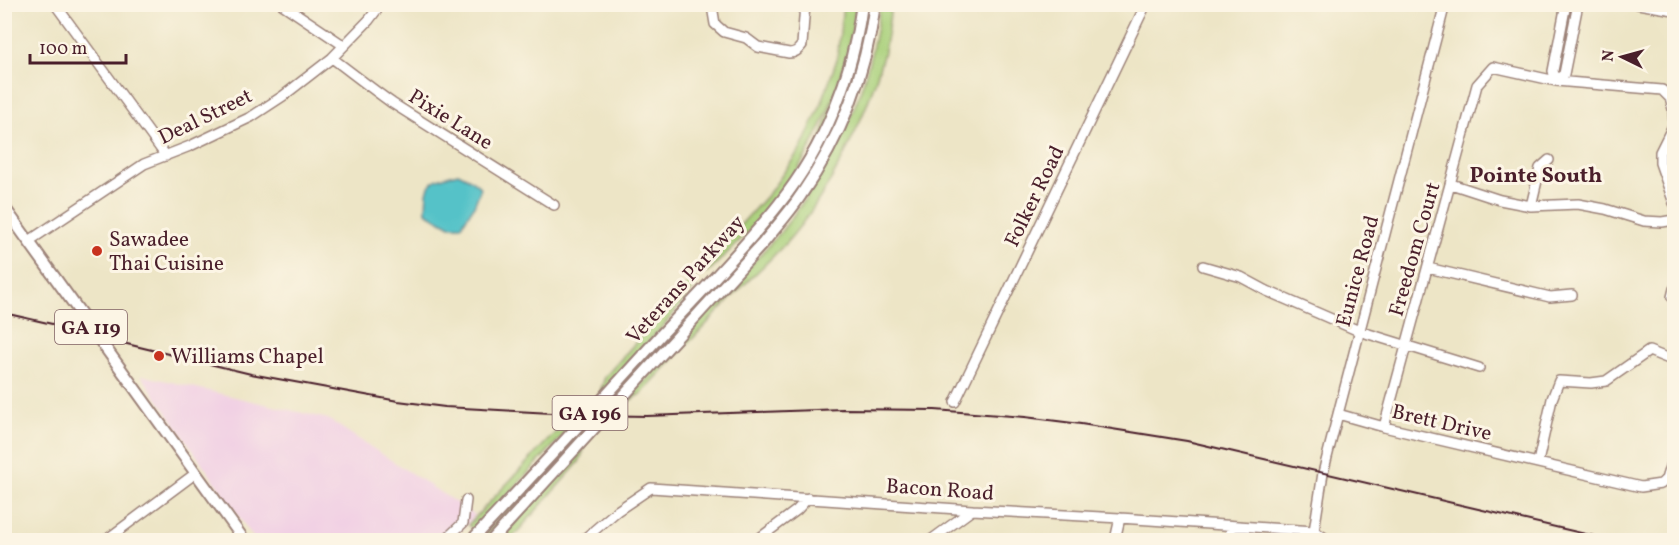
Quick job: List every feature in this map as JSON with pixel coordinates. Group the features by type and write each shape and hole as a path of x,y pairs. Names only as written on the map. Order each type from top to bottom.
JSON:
{"main road":[{"name":"Veterans Parkway","path":"472,540 747,242 791,188 822,136 838,99 850,61 862,4"},
{"name":"Veterans Parkway","path":"492,540 764,242 801,195 833,142 850,104 868,44 874,4"},
{"name":"GA 119","path":"4,207 244,540"}],"street":[{"path":"55,4 166,156"},
{"path":"282,4 343,45"},
{"name":"Deal Street","path":"29,241 144,164 251,117 283,96 332,58 369,20 381,4"},
{"path":"714,4 715,24 724,32 746,38 758,47 789,53 799,50 802,45 805,4"},
{"name":"Folker Road","path":"955,402 1146,4"},
{"name":"Eunice Road","path":"1314,531 1323,473 1445,4"},
{"path":"1556,81 1553,71 1566,4"},
{"path":"1556,81 1564,74 1578,4"},
{"path":"1638,4 1674,9"},
{"name":"Pixie Lane","path":"332,58 392,103 554,205"},
{"name":"Freedom Court","path":"1384,427 1477,85 1493,67 1556,81"},
{"path":"1556,81 1662,90 1670,99 1674,124 1660,152 1660,164 1674,203"},
{"path":"1531,206 1540,168 1549,160"},
{"path":"1451,184 1500,200 1531,206 1578,204 1605,209 1644,221 1674,220"},
{"path":"1203,266 1241,277 1267,291 1359,331 1479,368"},
{"path":"1428,268 1550,297 1572,295"},
{"path":"1538,462 1558,381 1591,383 1606,381 1649,351 1674,361"},
{"name":"Brett Drive","path":"1338,414 1384,427 1641,487 1661,484 1666,479 1674,454"},
{"path":"106,540 196,473"},
{"name":"Bacon Road","path":"583,540 617,511 651,488 1314,531"},
{"path":"757,540 797,510 808,498"},
{"path":"445,540 463,523 466,500"},
{"path":"930,540 972,510"},
{"path":"1114,540 1120,518"},
{"path":"1229,540 1232,526"},
{"path":"1314,531 1328,540"}],"shaded area":[{"path":"141,375 328,419 475,515 452,540 255,540"}],"green space":[{"path":"843,5 856,5 846,58 828,109 805,158 767,212 710,270 701,271 770,192 801,148 821,105 837,59"},
{"path":"866,5 870,5 862,54 848,96 824,150 796,197 761,239 760,237 813,161"},
{"path":"880,5 891,5 882,59 856,131 831,180 802,224 786,243 640,395 625,403 780,233 800,207 833,154 858,98 875,37"},
{"path":"695,278 696,285 665,324 599,395 605,377"},
{"path":"662,341 664,342 652,358 603,411 599,410"},
{"path":"589,421 593,422 487,540 478,540"},
{"path":"568,430 477,528 473,529 468,525 556,432"},
{"path":"585,447 579,462 510,540 499,540"}],"water":[{"path":"458,173 481,188 474,206 461,226 450,226 426,212 427,194 428,188 435,181"}],"railway":[{"path":"4,313 251,374 398,401 445,407 647,416 843,409 935,410 1081,424 1187,441 1611,540"}],"place":[{"name":"Sawadee Thai Cuisine","path":"97,251"},
{"name":"Williams Chapel","path":"159,356"}],"district":[{"name":"Pointe South","path":"1536,174"}]}
